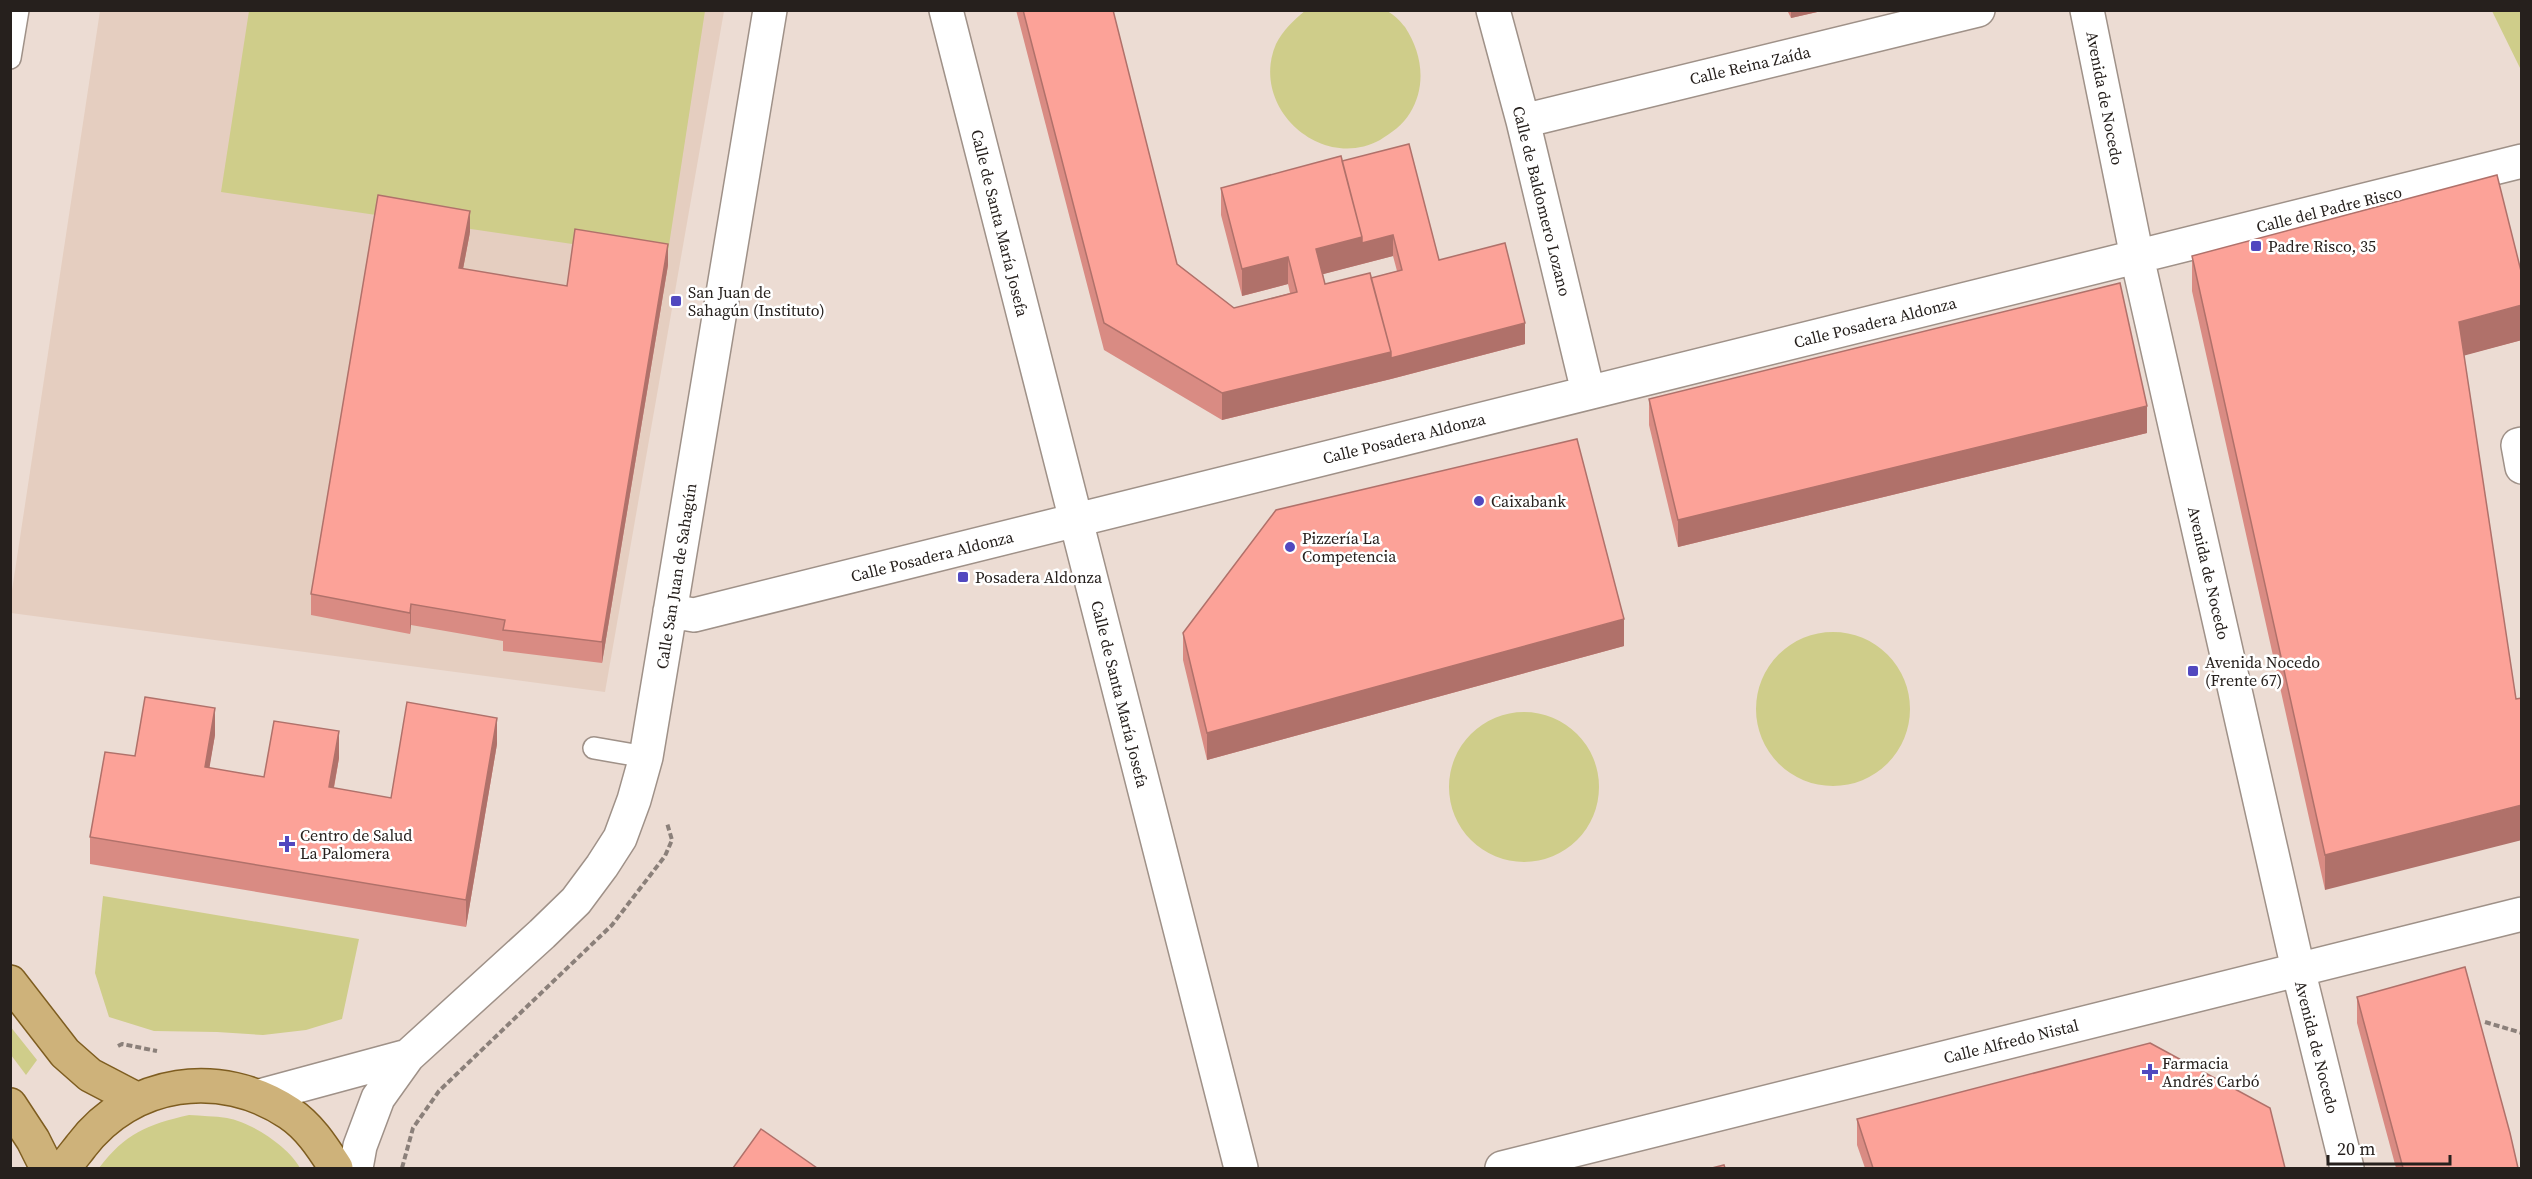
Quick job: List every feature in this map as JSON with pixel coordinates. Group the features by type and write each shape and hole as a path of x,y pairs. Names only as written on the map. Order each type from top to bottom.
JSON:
{"main road":[{"path":"10,982 65,1053 90,1075 136,1099"},
{"path":"65,1168 96,1127 136,1099 187,1086 219,1086 260,1096 291,1114 317,1139 336,1168"},
{"path":"10,1105 33,1140 46,1168"}],"street":[{"name":"Calle San Juan de Sahagún","path":"356,1168 360,1146 378,1098 408,1056 576,901 620,838 634,800 646,756 770,10"},
{"name":"Calle de Santa María Josefa","path":"946,10 1241,1168"},
{"name":"Calle de Baldomero Lozano","path":"1493,10 1523,121 1588,392"},
{"name":"Calle Reina Zaída","path":"1523,121 1978,10"},
{"name":"Avenida de Nocedo","path":"2087,10 2137,257 2298,969 2347,1168"},
{"name":"Calle del Padre Risco","path":"2137,257 2522,161"},
{"name":"Calle Posadera Aldonza","path":"670,611 694,615 2137,257"},
{"path":"2522,444 2518,445 2522,467"},
{"name":"Calle Alfredo Nistal","path":"1502,1168 2522,914"},
{"name":"Calle San Juan de Sahagún","path":"260,1096 408,1056"}],"lane":[{"path":"10,58 18,10"},
{"path":"594,747 646,756"}],"path":[{"path":"402,1168 413,1128 439,1091 612,925 665,856 672,840 666,817"},
{"path":"2485,1022 2522,1033"},
{"path":"115,1048 122,1044 160,1051"}],"shaded area":[{"path":"1306,10 1384,10 1405,27 1411,37 1419,58 1419,91 1407,117 1380,140 1357,148 1335,147 1314,140 1296,128 1281,110 1273,90 1270,68 1276,44 1289,25"},
{"path":"100,11 724,11 605,692 11,613 11,597"},
{"path":"249,11 705,11 667,258 221,192"},
{"path":"2492,11 2521,11 2521,70"},
{"path":"1833,632 1848,633 1863,638 1888,654 1904,679 1909,694 1909,724 1904,739 1888,764 1863,780 1848,785 1833,786 1818,785 1803,780 1778,764 1762,739 1757,724 1756,709 1757,694 1762,679 1778,654 1803,638 1818,633"},
{"path":"1524,712 1553,718 1577,734 1593,758 1599,787 1593,816 1577,840 1553,856 1524,862 1495,856 1471,840 1455,816 1449,787 1455,758 1471,734 1495,718"},
{"path":"103,896 359,939 342,1019 306,1030 263,1035 154,1031 109,1017 95,973"},
{"path":"10,1026 37,1060 26,1075 11,1055"},
{"path":"189,1115 237,1120 258,1130 287,1152 300,1168 99,1168 118,1146 138,1132"}],"building":[{"path":"1023,10 1113,10 1177,264 1234,308 1297,292 1288,257 1242,269 1221,188 1341,156 1362,237 1316,249 1325,284 1370,273 1391,352 1222,393 1104,323"},
{"path":"1409,144 1439,260 1505,243 1525,323 1391,358 1371,278 1402,270 1393,235 1362,243 1342,161"},
{"path":"2497,175 2522,275 2522,305 2459,322 2516,699 2522,698 2522,805 2325,855 2192,256"},
{"path":"378,195 470,211 459,268 567,286 575,229 668,244 602,642 503,630 505,620 411,604 410,613 311,594"},
{"path":"2120,283 2147,406 1678,520 1649,399"},
{"path":"1577,439 1624,619 1207,733 1183,633 1276,510"},
{"name":"Centro de Salud La Palomera","path":"145,697 215,708 205,767 264,777 274,721 339,731 329,787 391,798 407,702 497,718 466,900 90,837 105,752 135,756"},
{"path":"2465,967 2518,1168 2403,1168 2357,997"},
{"path":"2150,1043 2270,1108 2285,1168 1873,1168 1857,1119"},
{"path":"761,1129 817,1168 733,1168"}],"place":[{"name":"Padre Risco, 35","path":"2256,246"},
{"name":"San Juan de Sahagún (Instituto)","path":"676,301"},
{"name":"Caixabank","path":"1479,501"},
{"name":"Pizzería La Competencia","path":"1290,547"},
{"name":"Posadera Aldonza","path":"963,577"},
{"name":"Avenida Nocedo (Frente 67)","path":"2193,671"},
{"name":"Centro de Salud La Palomera","path":"287,844"},
{"name":"Farmacia Andrés Carbó","path":"2150,1072"}]}
